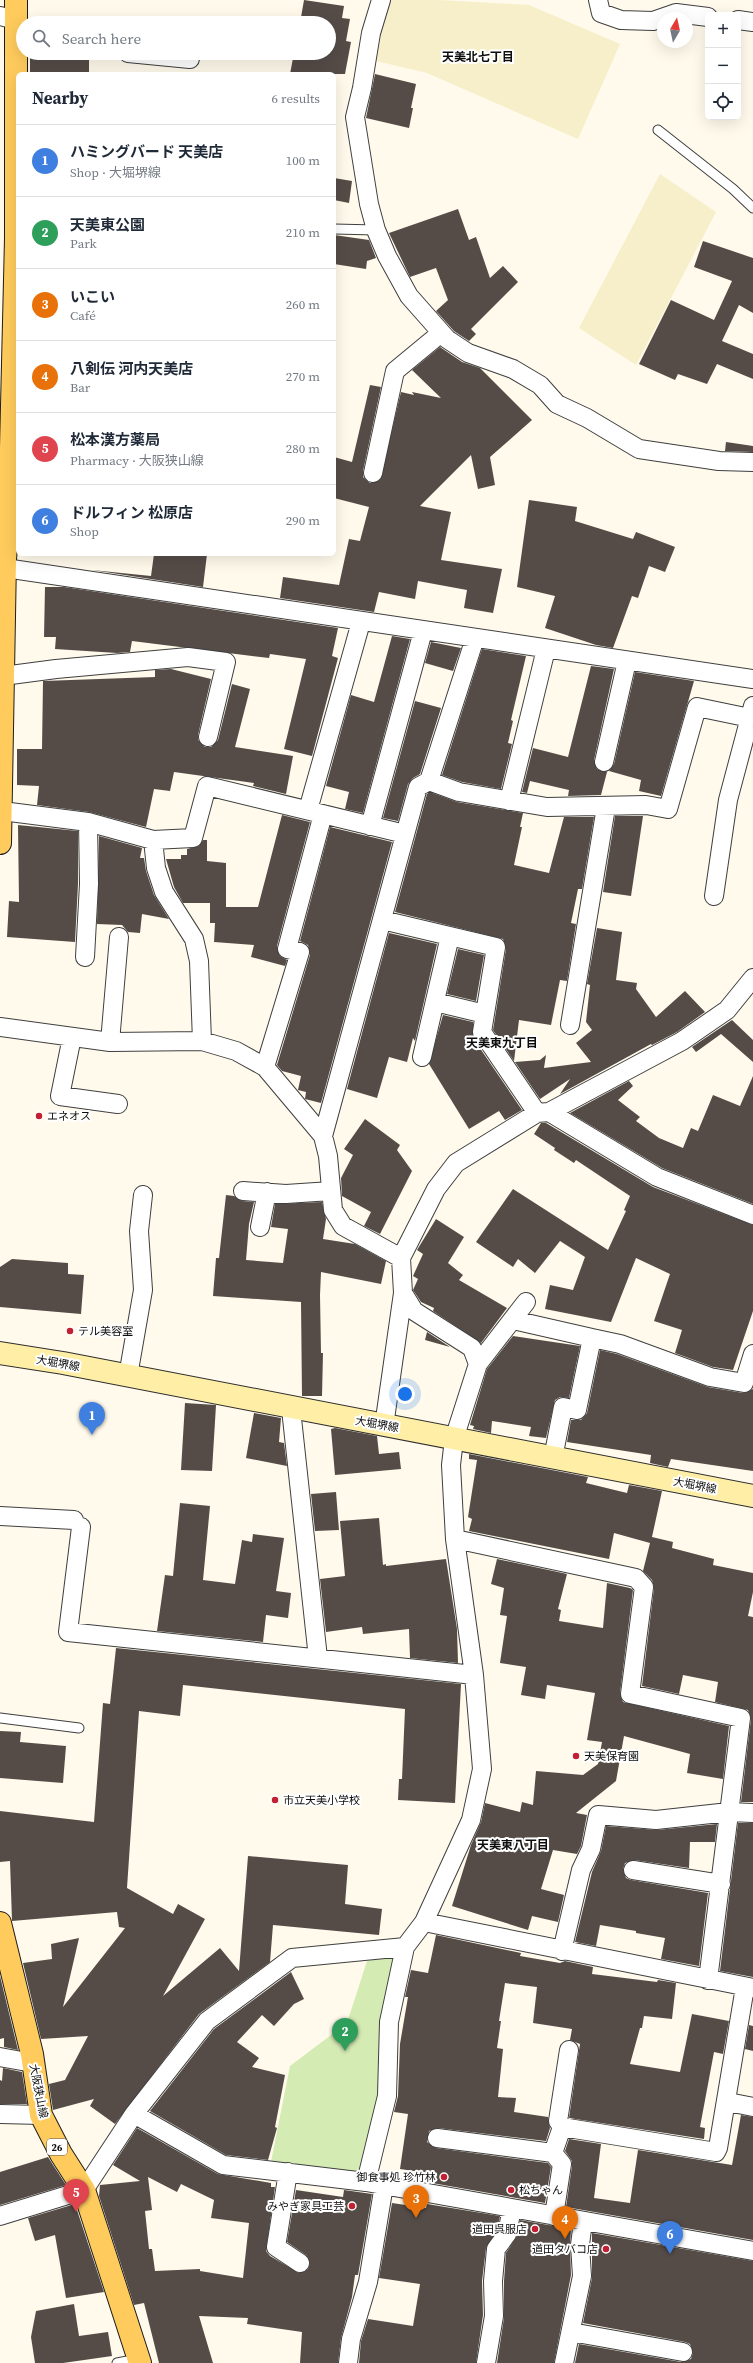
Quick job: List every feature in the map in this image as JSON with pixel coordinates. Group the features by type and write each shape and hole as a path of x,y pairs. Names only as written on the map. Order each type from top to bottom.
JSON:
{"main road":[{"path":"11,12 16,36"},
{"path":"19,60 19,72"},
{"path":"0,843 2,811 1,718 5,568 10,490 6,371 16,250"},
{"name":"大堀堺線","path":"0,1353 128,1376 753,1496"},
{"name":"大阪狭山線","path":"0,1923 33,2063 41,2115 61,2154 84,2190 139,2361"}],"street":[{"path":"381,0 371,33 362,88 355,117 369,204 376,230 387,256 409,296 441,333 468,353 513,369 540,385 557,404 587,418 639,449 719,461 753,462"},
{"path":"598,0 601,13 621,20 652,21 676,13 705,17"},
{"path":"741,20 753,22"},
{"path":"373,473 395,371 441,333"},
{"path":"5,568 753,679"},
{"path":"265,1067 300,952 287,949 316,812 361,622"},
{"path":"370,826 423,631"},
{"path":"323,1136 418,787 429,781 475,638"},
{"path":"509,801 546,649"},
{"path":"3,676 188,657 226,662 208,737"},
{"path":"604,762 627,661"},
{"path":"429,781 459,792 547,807 646,805 668,809 697,707 751,712 728,800 714,896"},
{"path":"2,811 88,822 153,840 193,838 207,786 405,834"},
{"path":"570,1025 606,807"},
{"path":"85,957 89,884 88,822"},
{"path":"153,840 156,868 164,892 194,939 199,961 202,1042"},
{"path":"382,920 496,947 482,1032 543,1113 657,1177 753,1214"},
{"path":"422,1057 450,936"},
{"path":"110,1042 119,938"},
{"path":"384,1426 403,1293 402,1258 436,1189 456,1163 543,1113 682,1041 727,1010 753,978"},
{"path":"435,1002 485,1014"},
{"path":"0,1027 110,1042 202,1042 236,1051 265,1067 323,1136 328,1156 333,1210 343,1226 402,1258"},
{"path":"72,1037 60,1096 118,1104"},
{"path":"243,1191 286,1194 331,1191"},
{"path":"260,1227 267,1192"},
{"path":"128,1376 143,1290 139,1231 143,1195"},
{"path":"403,1293 414,1311 472,1348 478,1364"},
{"path":"366,2182 387,2096 389,2022 405,1947 424,1922 471,1820 482,1769 474,1675 455,1539 451,1465 454,1439 478,1364 526,1302"},
{"path":"513,1320 620,1344 710,1377 744,1384 753,1354"},
{"path":"554,1458 563,1407 578,1410 592,1338"},
{"path":"291,1408 318,1658"},
{"path":"0,1516 78,1523 68,1632 474,1675"},
{"path":"455,1539 636,1578 644,1587 630,1694 747,1719 729,1812 708,1980"},
{"path":"562,1951 581,1870 591,1849 598,1815 656,1820 729,1812 753,1813"},
{"path":"633,1870 721,1884"},
{"path":"424,1922 749,1988 728,2102 716,2152 562,2127 558,2121 569,2050"},
{"path":"0,2216 84,2190 134,2114 207,2021 292,1958 405,1947"},
{"path":"0,2057 33,2063"},
{"path":"728,2102 753,2107"},
{"path":"0,2114 41,2115"},
{"path":"134,2114 223,2165 366,2182 753,2250"},
{"path":"554,2153 562,2127"},
{"path":"437,2138 554,2153 562,2164 554,2216"},
{"path":"288,2172 276,2247 300,2263"},
{"path":"348,2363 351,2339 368,2282 384,2186"},
{"path":"486,2363 494,2316 493,2281 496,2249 507,2234 512,2208"},
{"path":"564,2363 582,2276 580,2245 583,2221"},
{"path":"571,2332 683,2352"}],"lane":[{"path":"658,130 734,190 753,208"},
{"path":"336,228 376,230"},
{"path":"0,1718 80,1728"},
{"path":"118,2363 139,2361"}],"shaded area":[{"path":"389,0 439,0 529,5 620,44 578,139 427,73 372,60"},
{"path":"660,174 716,212 636,365 579,328"}],"green space":[{"path":"399,1954 382,2009 382,2089 365,2165 354,2172 271,2162 290,2066 347,2023 367,1961"}],"building":[{"path":"304,0 344,6 342,18 350,19 346,41 351,42 345,74 336,74 336,72 290,72 293,60 336,60 336,16 301,16"},
{"path":"30,60 89,60 89,72 30,72"},
{"path":"375,74 416,84 409,128 366,118"},
{"path":"336,178 352,181 349,203 336,200"},
{"path":"458,209 469,240 476,237 490,278 503,266 518,282 471,329 476,334 469,341 454,331 436,311 448,300 436,268 410,277 389,233"},
{"path":"336,235 369,240 376,258 367,261 366,269 336,264"},
{"path":"703,241 753,258 753,313 739,305 722,341 753,354 753,379 717,364 707,384 678,374 675,380 639,364 671,300 714,320 732,281 694,267"},
{"path":"440,347 462,362 480,368 532,420 490,457 495,485 478,489 471,455 420,506 451,512 441,560 502,569 493,613 464,608 467,590 418,581 415,599 379,592 374,612 280,598 283,577 339,585 349,539 360,541 369,507 336,499 336,458 352,462 370,385 381,387 363,471 363,477 370,483 380,480 401,392 414,395 412,392 441,398 412,370"},
{"path":"726,442 753,446 753,452 725,451"},
{"path":"529,500 577,507 575,521 633,539 636,532 675,547 665,572 649,566 638,598 632,596 613,648 596,645 545,628 555,596 517,587"},
{"path":"154,556 207,556 203,587 92,570 151,576"},
{"path":"45,587 64,587 338,628 332,656 338,658 312,756 284,749 306,659 270,654 269,658 132,641 130,652 117,653 55,649 56,637 44,637"},
{"path":"392,636 410,639 363,813 345,809 349,792 326,786 351,695 374,702"},
{"path":"431,642 461,648 453,671 425,663"},
{"path":"482,649 526,656 511,720 513,721 508,743 512,744 501,789 462,782 442,775"},
{"path":"591,666 614,669 594,760 597,769 607,772 601,795 568,796 569,790 530,781 527,793 522,792 533,748 568,757"},
{"path":"171,669 211,679 198,735 198,740 205,747 211,747 218,740 232,684 250,689 235,747 293,756 286,794 253,786 254,783 174,772 170,791 154,789 146,827 89,812 37,805 39,786 17,785 17,749 42,749 43,681 155,677 155,670"},
{"path":"635,672 694,681 661,796 639,791 641,780 609,771 614,764"},
{"path":"415,701 441,708 420,774 413,778 408,784 398,821 383,818"},
{"path":"430,792 457,802 523,813 520,827 522,827 514,865 549,873 564,817 594,817 582,889 578,889 571,923 576,924 567,981 560,980 551,1025 519,1020 514,1061 493,1030 506,949 503,939 395,912 427,794"},
{"path":"282,815 310,822 277,946 280,956 287,960 285,966 251,957 254,945 214,942 215,923 210,923 210,903 183,903 174,887 166,859 181,859 181,855 187,855 187,849 199,846 203,840 207,840 207,861 226,863 226,907 258,907"},
{"path":"615,816 643,816 631,896 603,892"},
{"path":"18,825 78,831 78,884 75,942 7,937 9,901 19,902"},
{"path":"330,827 392,842 321,1103 305,1099 306,1092 298,1090 301,1076 282,1071 277,1065 310,955 308,945 300,941"},
{"path":"99,836 142,848 140,858 144,858 146,871 154,895 169,919 142,914 140,933 128,932 122,925 97,924"},
{"path":"597,928 622,932 616,980 637,983 636,989 656,1017 685,991 705,1012 677,1032 652,1045 651,1044 560,1094 570,1079 540,1099 515,1062 540,1060 546,1055 544,1068 591,1062 576,1043 592,1030 586,1022 590,985 587,984"},
{"path":"389,933 437,944 415,1041 413,1038 407,1062 389,1057 377,1098 347,1089"},
{"path":"458,949 484,955 476,1001 447,994"},
{"path":"443,1015 473,1022 473,1038 522,1110 505,1120 499,1111 469,1129 429,1064"},
{"path":"732,1020 753,1040 753,1062 721,1034 696,1052 692,1047"},
{"path":"753,1076 753,1204 662,1168 570,1113 629,1081 633,1086 618,1100 640,1117 636,1121 659,1138 683,1148 691,1128 698,1131 713,1095 740,1106"},
{"path":"365,1119 400,1145 397,1150 412,1171 380,1234 364,1226 371,1212 342,1196 341,1178 353,1155 344,1149"},
{"path":"541,1123 546,1123 653,1187 753,1225 753,1311 733,1370 713,1367 675,1353 682,1330 654,1321 670,1274 636,1258 611,1322 545,1309 550,1285 573,1290 585,1257 560,1241 535,1273 518,1259 513,1267 476,1242 513,1189 608,1250 626,1211 624,1210 630,1196 576,1160 574,1163 554,1150 555,1148 534,1134"},
{"path":"226,1195 234,1196 242,1201 254,1202 249,1224 246,1260 283,1263 288,1229 271,1227 275,1204 322,1202 326,1219 323,1239 355,1244 386,1261 381,1284 321,1272 321,1353 323,1353 322,1396 302,1396 301,1302 213,1296 216,1258 219,1258"},
{"path":"436,1219 464,1237 448,1263 463,1275 459,1280 507,1308 481,1343 433,1311 434,1308 421,1302 413,1290 418,1279 413,1276 423,1254 417,1250"},
{"path":"12,1259 68,1263 68,1274 84,1275 81,1314 0,1307 0,1267"},
{"path":"427,1332 450,1347 425,1340"},
{"path":"513,1336 580,1346 569,1398 560,1397 555,1400 546,1438 529,1436 531,1427 492,1421 491,1433 473,1429 474,1426 470,1425 487,1369"},
{"path":"600,1350 617,1354 708,1387 743,1393 753,1389 753,1471 671,1459 668,1467 650,1463 651,1455 567,1442 571,1420 581,1420 587,1413"},
{"path":"185,1403 216,1405 212,1471 181,1470"},
{"path":"254,1413 281,1418 279,1442 284,1443 287,1466 246,1458"},
{"path":"335,1428 377,1436 379,1454 399,1452 401,1469 335,1475 331,1429"},
{"path":"469,1454 588,1477 586,1483 627,1493 629,1485 662,1491 652,1537 673,1542 672,1548 714,1559 713,1565 753,1573 753,1592 748,1616 753,1617 753,1802 741,1802 751,1719 748,1710 715,1702 718,1682 683,1675 679,1694 642,1686 654,1588 652,1580 643,1571 650,1543 614,1533 609,1559 469,1531 472,1519 468,1517 477,1460 469,1459"},
{"path":"336,1492 339,1530 315,1531 311,1494"},
{"path":"180,1503 210,1506 203,1580 235,1584 242,1540 252,1542 253,1534 284,1538 276,1591 291,1593 288,1618 266,1615 263,1642 157,1631 165,1575 173,1576"},
{"path":"379,1518 383,1565 386,1564 386,1566 446,1559 457,1629 458,1663 410,1658 409,1629 363,1634 362,1627 326,1632 320,1579 345,1576 340,1521"},
{"path":"497,1559 567,1574 558,1609 561,1610 559,1621 603,1628 607,1583 633,1590 620,1693 623,1702 729,1726 723,1779 687,1773 690,1754 624,1736 616,1781 576,1813 587,1815 581,1846 577,1854 553,1850 541,1889 564,1895 558,1922 532,1916 528,1930 452,1906 471,1845 481,1822 485,1803 520,1812 522,1802 533,1805 536,1771 583,1775 598,1764 602,1742 587,1740 595,1693 547,1685 545,1699 521,1695 526,1667 500,1663 507,1616 500,1615 504,1588 491,1584"},
{"path":"116,1648 461,1684 455,1803 398,1800 399,1779 402,1779 405,1709 183,1685 180,1716 139,1711 127,1888 173,1914 178,1904 205,1919 163,1996 220,1948 239,1971 248,1856 348,1865 345,1904 382,1909 379,1935 273,1925 270,1962 199,2014 115,2124 90,2106 94,2099 53,2110 49,2084 65,2080 88,2036 41,2039 23,1963 52,1959 51,1944 79,1938 63,2007 125,1928 119,1927 117,1912 12,1921 10,1861 0,1862 0,1811 94,1822 103,1703 110,1704"},
{"path":"0,1731 21,1732 20,1742 66,1746 63,1783 0,1778"},
{"path":"738,1823 753,1823 753,1977 720,1971"},
{"path":"717,1824 715,1842 690,1842 689,1868 634,1860 625,1863 623,1869 626,1878 631,1880 708,1893 699,1966 661,1959 665,1938 636,1933 636,1931 600,1925 596,1946 575,1942 592,1872 601,1851 606,1826 657,1830"},
{"path":"436,1935 521,1953 520,1956 560,1963 565,1961 593,1967 592,1974 676,1983 672,2019 644,2016 642,2028 640,2028 630,2064 680,2072 692,2014 729,2021 723,2054 714,2052 700,2127 705,2128 704,2139 569,2118 580,2044 570,2040 572,2029 533,2023 537,1987 505,1983 499,2021 501,2021 497,2048 503,2049 498,2097 516,2098 514,2112 548,2117 550,2128 546,2141 438,2128 429,2131 427,2142 436,2148 548,2163 551,2167 545,2203 432,2183 434,2174 400,2169 408,2114 394,2112 398,2096 400,2044 408,1997 405,1997 411,1970 428,1973"},
{"path":"291,1972 304,1999 294,2004 274,2026 262,2015 237,2042 259,2058 252,2067 285,2075 275,2127 277,2128 268,2160 226,2155 150,2111 214,2029"},
{"path":"0,1976 18,2050 4,2047 4,2038 0,2039"},
{"path":"749,2025 753,2026 753,2051 745,2049"},
{"path":"3,2068 22,2072 27,2104 0,2104 0,2080 2,2081"},
{"path":"741,2115 753,2117 753,2240 566,2207 572,2166 572,2161 565,2151 569,2139 601,2144 594,2198 630,2203 638,2150 732,2165"},
{"path":"137,2128 218,2174 271,2183 271,2187 275,2187 266,2251 270,2256 299,2273 308,2269 310,2263 306,2255 287,2242 296,2190 343,2197 344,2190 372,2194 358,2275 355,2275 352,2297 341,2338 338,2363 300,2363 302,2332 247,2324 248,2318 199,2316 213,2363 159,2363 144,2303 134,2305 99,2196 100,2185 140,2181 113,2165","holes":["148,2177 177,2192 181,2184 214,2200 211,2218 249,2223 243,2278 200,2271 200,2269 155,2271 152,2249 149,2249 145,2211 152,2210"]},
{"path":"48,2157 66,2185 0,2205 0,2172"},
{"path":"392,2203 426,2208 427,2204 500,2216 497,2230 486,2248 482,2281 483,2315 476,2363 359,2363 361,2341 368,2319 413,2326 420,2284 379,2278"},
{"path":"75,2204 104,2292 66,2298 55,2235 35,2241 28,2218"},
{"path":"520,2220 571,2229 571,2275 554,2363 497,2363 504,2318 506,2253 517,2236"},
{"path":"592,2233 753,2261 753,2363 575,2363 579,2344 681,2362 691,2359 693,2353 690,2344 685,2342 583,2323 592,2278"},
{"path":"74,2304 79,2336 108,2332 112,2356 63,2363 35,2363 31,2337 36,2311"}],"place":[{"name":"エネオス","path":"39,1116"},
{"name":"テル美容室","path":"70,1331"},
{"name":"ハミングバード 天美店","path":"92,1435"},
{"name":"天美保育園","path":"576,1756"},
{"name":"市立天美小学校","path":"275,1800"},
{"name":"天美東公園","path":"345,2051"},
{"name":"御食事処 珍竹林","path":"444,2177"},
{"name":"松ちゃん","path":"511,2190"},
{"name":"みやぎ家具工芸","path":"352,2206"},
{"name":"松本漢方薬局","path":"76,2212"},
{"name":"いこい","path":"416,2218"},
{"name":"道田呉服店","path":"535,2229"},
{"name":"八剣伝 河内天美店","path":"565,2239"},
{"name":"道田タバコ店","path":"606,2249"},
{"name":"ドルフィン 松原店","path":"670,2254"}],"district":[{"name":"天美北七丁目","path":"478,57"},
{"name":"天美東九丁目","path":"502,1043"},
{"name":"天美東八丁目","path":"513,1845"}]}
